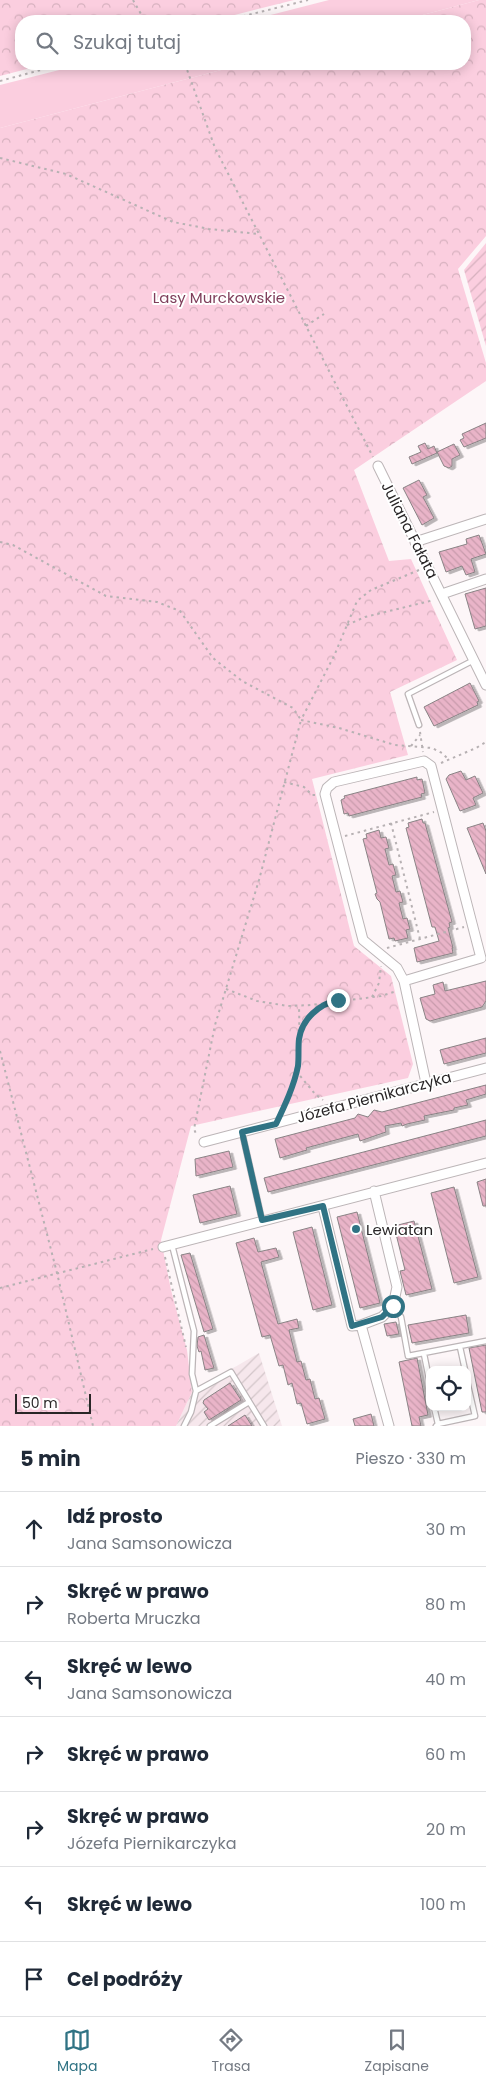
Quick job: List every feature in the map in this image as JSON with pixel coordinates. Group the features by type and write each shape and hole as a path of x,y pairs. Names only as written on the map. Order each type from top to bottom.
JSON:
{"street":[{"name":"Juliana Fałata","path":"378,466 486,685"},
{"path":"415,542 486,518"},
{"name":"Juliana Fałata","path":"443,595 486,579"},
{"path":"405,985 484,957 428,763 334,782 327,788 325,794 363,940 397,968 405,985 426,1083"},
{"name":"Józefa Piernikarczyka","path":"204,1142 486,1068"},
{"path":"168,1246 486,1163"},
{"path":"323,1206 352,1326 360,1325 382,1317 393,1305 398,1287 374,1192"},
{"path":"360,1325 389,1426"}],"lane":[{"path":"419,725 408,694 474,660"},
{"path":"242,1132 262,1220"},
{"path":"168,1246 194,1331 192,1374 196,1391 191,1412 184,1426"},
{"path":"393,1305 400,1317 408,1356 486,1341"},
{"path":"460,1347 464,1366"},
{"path":"424,1354 426,1366"},
{"path":"196,1391 231,1372 264,1426"},
{"path":"435,1411 437,1425 474,1416 471,1401"},
{"path":"210,1426 249,1402"}],"path":[{"path":"133,0 142,15"},
{"path":"248,15 308,0"},
{"path":"0,81 41,70"},
{"path":"187,70 215,148 378,466"},
{"path":"0,158 66,174 174,222 209,229 259,234"},
{"path":"306,326 324,314"},
{"path":"0,542 13,545 106,596 157,602 180,611 213,658 242,681 293,708 301,720 338,728 394,745 422,746 442,753 449,760"},
{"path":"194,1129 215,1025 259,880 301,720 334,656 357,601 371,590 402,579 428,566"},
{"path":"347,625 365,617 422,604 443,595"},
{"path":"419,725 422,746 428,763 449,760 486,742"},
{"path":"411,746 420,735"},
{"path":"284,782 304,787 312,795 325,794"},
{"path":"342,836 438,811"},
{"path":"391,823 420,939"},
{"path":"372,997 378,983 379,953 420,939 465,927"},
{"path":"226,989 257,1001 299,1006 381,996 405,985"},
{"path":"300,1036 304,1024 324,1003"},
{"path":"276,1124 292,1088 296,1071 300,1036 299,1006"},
{"path":"0,1051 57,1273 93,1426"},
{"path":"296,1071 315,1094 333,1108"},
{"path":"0,1288 168,1246 187,1354"}],"shaded area":[{"path":"259,1353 282,1426 176,1426 192,1392"}],"green space":[{"path":"0,0 294,0 235,15 15,15 15,70 23,70 0,76"},
{"path":"329,0 479,0 423,15 270,15"},
{"name":"Lasy Murckowskie","path":"479,0 486,0 486,236 458,269 486,363 486,381 354,470 389,561 411,559 457,660 390,692 408,755 312,779 354,946 391,976 413,1064 408,1078 191,1126 161,1240 171,1290 187,1350 192,1392 176,1426 0,1426 0,128 221,70 471,70 471,15 423,15"},
{"path":"59,70 221,70 0,128 0,85"},
{"path":"486,243 486,346 464,270"}],"building":[{"path":"486,423 486,438 464,447 460,440 464,438 462,434"},
{"path":"425,443 428,449 434,446 437,453 412,464 409,457 421,452 418,446"},
{"path":"454,444 460,455 452,459 452,466 449,468 444,466 437,452"},
{"path":"419,480 427,495 423,497 434,518 422,525 403,488"},
{"path":"479,535 486,554 471,559 475,572 466,575 462,566 446,572 439,552 467,544 466,539"},
{"path":"486,588 486,626 475,629 465,594"},
{"path":"470,683 479,701 477,702 478,705 434,726 424,707"},
{"path":"461,771 466,780 475,776 483,793 473,798 476,805 460,811 446,779 449,775"},
{"path":"417,777 417,780 422,779 425,793 421,794 422,797 349,816 348,813 344,814 341,800 345,798 344,796"},
{"path":"422,819 423,823 425,823 452,922 449,923 450,927 448,928 453,953 417,962 414,948 439,941 435,927 432,927 406,828 409,827 408,823"},
{"path":"483,823 486,831 486,874 467,828"},
{"path":"379,830 381,838 386,837 389,848 385,849 389,865 393,864 396,875 392,876 396,892 400,891 403,902 399,903 403,919 407,918 410,929 406,930 408,938 395,941 394,938 389,939 380,902 375,894 377,893 363,839 367,838 366,834"},
{"path":"486,981 486,1001 482,1007 430,1021 426,1019 420,998 435,994 433,985 443,982 445,991"},
{"path":"486,1038 486,1053 444,1064 440,1050"},
{"path":"486,1085 486,1094 466,1100 468,1105 454,1108 454,1110 424,1116 425,1120 402,1126 401,1123 385,1126 386,1132 360,1141 358,1134 306,1148 307,1150 280,1158 275,1139 355,1118 358,1114 368,1117 374,1110 382,1112"},
{"path":"486,1120 486,1136 268,1192 264,1178"},
{"path":"229,1151 233,1167 196,1176 195,1159"},
{"path":"486,1179 486,1206 483,1206 477,1182"},
{"path":"230,1186 237,1214 200,1223 193,1195"},
{"path":"454,1187 478,1277 454,1283 431,1193"},
{"path":"357,1212 380,1303 360,1308 337,1217"},
{"path":"414,1221 432,1289 406,1295 400,1271 405,1270 394,1226"},
{"path":"312,1227 332,1305 313,1310 293,1232"},
{"path":"254,1238 258,1252 276,1248 279,1257 261,1262 278,1324 297,1319 299,1328 289,1330 297,1362 301,1361 306,1380 310,1379 315,1399 319,1398 325,1419 307,1424 301,1403 297,1404 292,1383 288,1385 283,1365 279,1366 270,1335 262,1337 236,1243"},
{"path":"190,1253 213,1329 204,1332 181,1255"},
{"path":"466,1315 469,1333 412,1343 408,1325"},
{"path":"396,1322 399,1334 387,1336 384,1324"},
{"path":"204,1335 214,1368 205,1370 201,1351 199,1352 197,1346 198,1337"},
{"path":"486,1345 486,1412 482,1412 469,1348"},
{"path":"417,1358 428,1415 419,1417 421,1426 412,1426 399,1362"},
{"path":"230,1383 241,1400 209,1420 204,1412 208,1409 203,1403 204,1400"},
{"path":"371,1414 374,1426 355,1426 353,1419"},
{"path":"245,1415 252,1426 228,1426"}],"place":[{"name":"Lewiatan","path":"356,1229"}],"route":[{"path":"338,1000 324,1003 304,1024 300,1036 298,1065 292,1088 276,1124 242,1132 262,1220 323,1206 352,1326 382,1317 393,1306"}]}
